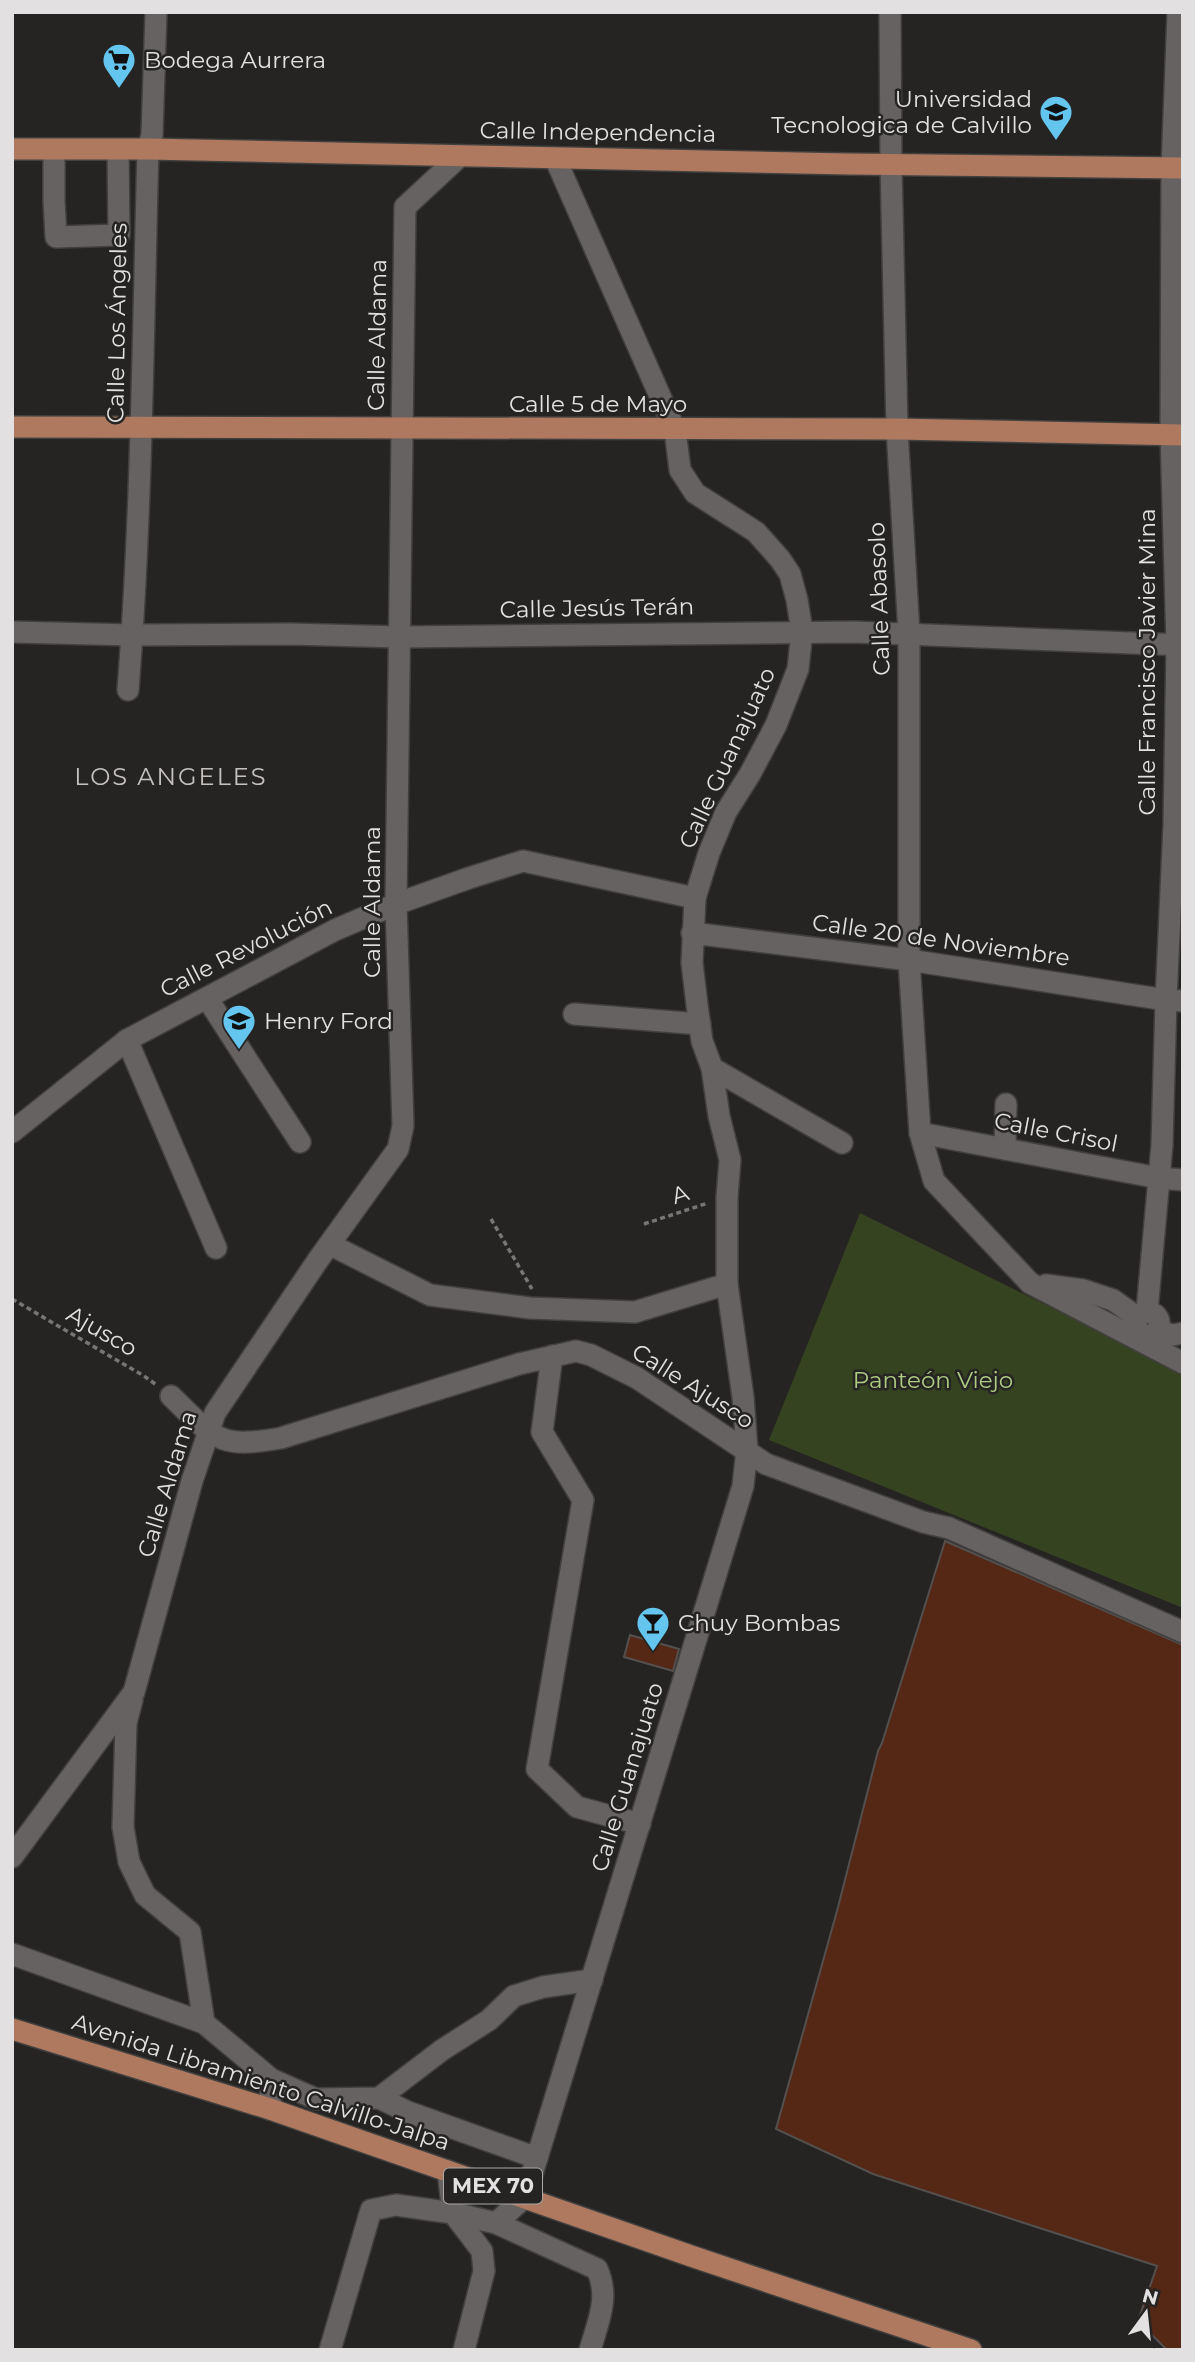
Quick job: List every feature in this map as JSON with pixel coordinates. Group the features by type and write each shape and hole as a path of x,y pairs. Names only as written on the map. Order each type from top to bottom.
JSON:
{"main road":[{"name":"Calle Independencia","path":"12,149 148,149 1177,168"},
{"name":"Calle 5 de Mayo","path":"12,427 897,429 1177,435"},
{"name":"Avenida Libramiento Calvillo-Jalpa","path":"12,2029 271,2109 707,2262 971,2350"}],"street":[{"name":"Calle Los Ángeles","path":"128,690 133,635 148,149 152,135 156,12"},
{"name":"Calle Abasolo","path":"890,12 897,429 909,633 909,960 920,1133 934,1181 1030,1283"},
{"name":"Calle Francisco Javier Mina","path":"1142,1314 1159,1178 1174,1001 1179,825 1178,12"},
{"path":"54,149 56,237 119,235 118,149"},
{"name":"Calle Aldama","path":"12,1857 134,1692 192,1481 215,1413 398,1149 403,1126 396,905 405,207 460,156"},
{"name":"Calle Guanajuato","path":"525,2197 743,1486 747,1449 743,1397 727,1284 727,1197 730,1160 719,1116 712,1068 699,1024 692,963 692,933 695,898 709,853 726,812 776,724 798,669 802,631 797,600 785,566 756,532 695,493 680,471 675,430 555,158"},
{"name":"Calle Jesús Terán","path":"12,632 400,637 802,631 1180,645"},
{"name":"Calle Revolución","path":"12,1132 127,1040 335,930 396,905 523,861 695,898"},
{"name":"Calle 20 de Noviembre","path":"692,933 909,960 1174,1001"},
{"path":"207,998 300,1142"},
{"path":"574,1014 699,1024"},
{"path":"127,1040 216,1248"},
{"path":"712,1068 842,1143"},
{"path":"1004,1149 1006,1104"},
{"name":"Calle Crisol","path":"920,1133 1159,1178 1183,1180"},
{"path":"331,1245 430,1295 544,1309 635,1312 727,1284"},
{"path":"1030,1283 1083,1290 1114,1300 1142,1314 1153,1313 1160,1325 1157,1331 1173,1335 1183,1334"},
{"path":"1030,1283 1183,1363"},
{"name":"Calle Ajusco","path":"171,1396 208,1432 225,1441 251,1443 281,1437 519,1364 576,1352 591,1355 637,1378 766,1464 923,1522 949,1528 1183,1632"},
{"path":"552,1356 542,1432 583,1500 537,1769 577,1807 640,1824"},
{"path":"134,1692 126,1723 123,1827 130,1862 145,1895 190,1932 204,2023"},
{"path":"12,1954 204,2023 271,2079 316,2099 379,2098 408,2112 537,2158"},
{"path":"379,2098 442,2050 489,2020 514,1996 543,1987 592,1980"},
{"path":"271,2079 271,2109"},
{"path":"447,2171 453,2213 482,2251 484,2271 464,2350"},
{"path":"496,2223 525,2197"},
{"path":"330,2350 371,2210 396,2205 453,2213 496,2223 597,2269 603,2281 604,2299 590,2350"}],"path":[{"name":"A","path":"644,1224 727,1197"},
{"path":"491,1219 544,1309"},
{"name":"Ajusco","path":"12,1299 144,1376 171,1396"}],"green space":[{"name":"Panteón Viejo","path":"860,1213 1183,1373 1183,1608 769,1440"}],"building":[{"path":"945,1541 1183,1645 1183,2350 1167,2350 1138,2321 1157,2266 873,2174 776,2129 878,1751"},
{"name":"Chuy Bombas","path":"630,1635 679,1649 673,1671 624,1657"}],"place":[{"name":"Bodega Aurrera","path":"119,90"},
{"name":"Universidad Tecnologica de Calvillo","path":"1056,142"},
{"name":"Henry Ford","path":"239,1051"},
{"name":"Chuy Bombas","path":"653,1653"}],"district":[{"name":"LOS ANGELES","path":"171,777"}]}
